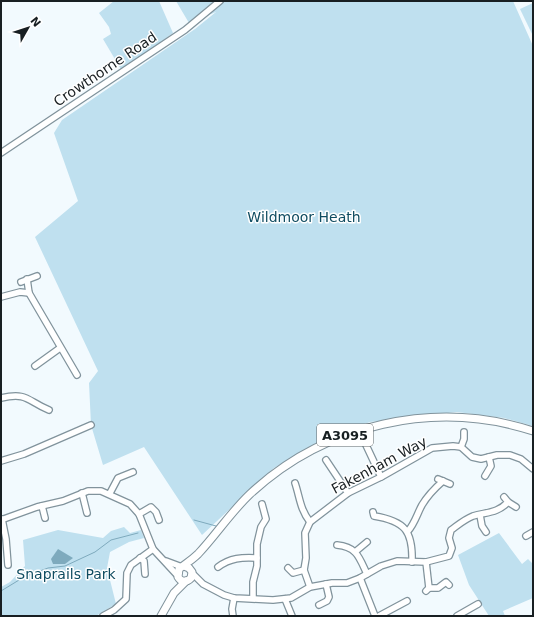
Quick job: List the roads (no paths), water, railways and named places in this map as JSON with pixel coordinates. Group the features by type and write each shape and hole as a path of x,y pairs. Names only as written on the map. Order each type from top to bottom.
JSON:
{"main road":[{"name":"A3095","path":"183,566 198,554 231,514 256,489 296,459 342,436 385,423 442,418 489,421 533,431"},
{"name":"A3095","path":"161,616 174,593 190,577 198,554"},
{"path":"183,566 188,567 190,577 181,580 178,576 178,570 183,566"},
{"name":"A3095","path":"174,593 178,576"}],"street":[{"name":"Crowthorne Road","path":"1,153 186,30 220,1"},
{"path":"21,282 37,276"},
{"path":"28,279 26,291 77,376"},
{"path":"1,298 26,291"},
{"path":"35,366 60,348"},
{"path":"1,398 21,396 29,398 48,410"},
{"path":"1,461 24,454 90,425"},
{"path":"464,432 464,439 461,447 472,457 481,459 497,455 510,456 521,459 532,466"},
{"path":"366,445 381,478"},
{"name":"Fakenham Way","path":"310,522 348,493 381,478 432,448 442,446 461,447"},
{"path":"485,476 491,466 489,457"},
{"path":"326,460 348,493"},
{"path":"110,494 112,485 118,478 133,472"},
{"path":"408,531 414,524 421,506 431,491 441,480 450,484"},
{"path":"295,483 299,494 299,503 310,522 305,533 306,558 304,570 310,587"},
{"path":"8,565 1,520 42,506 63,501 88,491 101,491 130,504 139,514 153,549 178,576"},
{"path":"82,493 87,513"},
{"path":"190,577 234,598 273,600 285,599 298,595 310,587 326,584 347,583 360,578 381,566 397,561 426,562 449,556 452,551 449,538 451,530 471,517 496,512 503,508 506,499 516,507"},
{"path":"252,598 259,534 266,519 262,504"},
{"path":"42,506 45,518"},
{"path":"139,514 151,507 156,512 159,520"},
{"path":"373,512 374,516 388,518 408,531 413,544 412,562"},
{"path":"480,515 482,526 486,532"},
{"path":"526,536 533,532"},
{"path":"355,552 367,542"},
{"path":"337,545 346,546 355,552 367,574"},
{"path":"103,616 122,604 126,599 127,573 131,565 153,549"},
{"path":"140,558 144,561 145,574"},
{"path":"218,567 231,559 257,558"},
{"path":"164,560 183,566"},
{"path":"426,562 427,590 438,588 446,582 449,585"},
{"path":"288,568 293,573 304,570"},
{"path":"360,578 375,616"},
{"path":"320,605 327,601 328,597 326,584"},
{"path":"233,616 234,598"},
{"path":"285,599 292,616"},
{"path":"379,616 407,601"},
{"path":"457,616 478,604"}],"waterway":[{"path":"194,520 216,526"},
{"path":"1,591 24,577 48,568 65,566 95,552 111,540 138,533"}],"park label":[{"name":"Wildmoor Heath","path":"304,217"},
{"name":"Snaprails Park","path":"66,574"}]}
